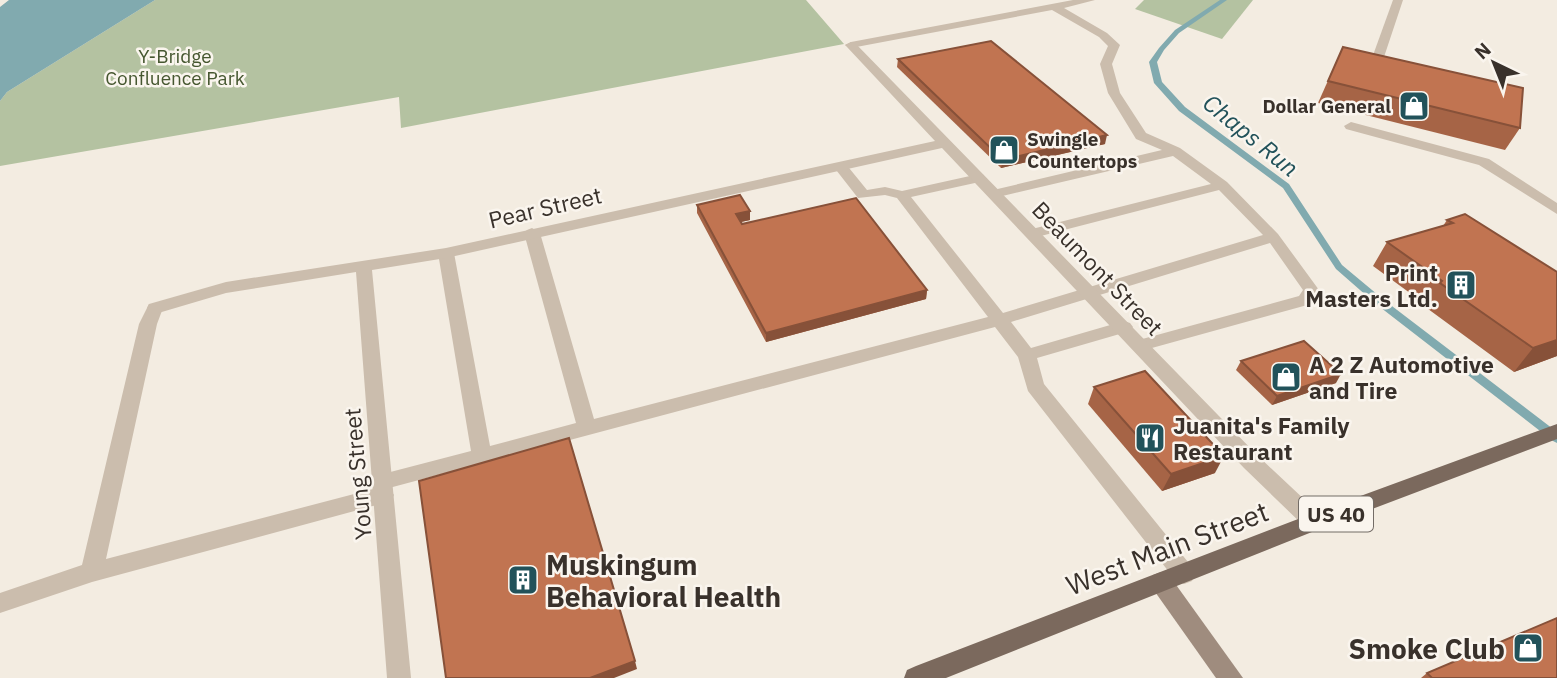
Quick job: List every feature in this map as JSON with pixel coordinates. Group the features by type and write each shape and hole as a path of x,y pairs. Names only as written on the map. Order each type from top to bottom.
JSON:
{"main road":[{"name":"West Main Street","path":"916,678 1557,430"}],"street":[{"path":"1054,7 1090,0"},
{"path":"1374,69 1398,0"},
{"path":"1054,7 1104,35 1114,45 1106,64 1114,93 1141,136 1175,151 1222,185 1273,237 1311,290 1305,300 1141,345"},
{"name":"Beaumont Street","path":"1054,7 851,45 1251,462 1314,522"},
{"path":"1351,126 1484,162 1557,210"},
{"name":"Pear Street","path":"92,572 148,324 155,308 193,294 339,267 389,264 446,253 945,143"},
{"path":"994,194 1175,151"},
{"path":"840,166 863,195 885,191 902,195 979,178"},
{"path":"1033,233 1222,185"},
{"path":"902,195 1027,355 1035,386 1184,574"},
{"path":"532,233 587,428"},
{"path":"0,603 92,572 383,489 482,455 998,320 1273,237"},
{"path":"446,253 482,455"},
{"name":"Young Street","path":"364,266 399,678"},
{"path":"1027,355 1124,327"},
{"path":"1161,582 1231,678"}],"green space":[{"name":"Y-Bridge Confluence Park","path":"155,0 806,0 844,44 401,128 399,97 0,166 0,101 7,92"},
{"path":"1144,0 1253,0 1222,39 1135,9"}],"water":[{"path":"9,0 155,0 7,92 0,101 0,7"}],"building":[{"path":"991,41 1107,135 1003,160 898,59"},
{"path":"1343,47 1523,88 1520,128 1328,81"},
{"path":"740,195 750,211 736,214 742,224 856,198 927,290 766,333 697,205"},
{"path":"1465,214 1557,272 1557,340 1533,348 1387,242 1453,223 1447,220"},
{"name":"A 2 Z Automotive and Tire","path":"1304,341 1341,374 1277,396 1241,361"},
{"path":"1145,371 1224,456 1171,474 1094,387"},
{"name":"Muskingum Behavioral Health","path":"569,438 635,661 590,678 446,678 419,481"},
{"name":"Smoke Club","path":"1557,618 1557,678 1432,678 1427,673"}],"waterway":[{"name":"Chaps Run","path":"1224,0 1177,32 1161,49 1153,62 1158,83 1182,109 1286,186 1339,267 1380,302 1557,438"}],"place":[{"name":"Dollar General","path":"1414,106"},
{"name":"Swingle Countertops","path":"1004,150"},
{"name":"Print Masters Ltd.","path":"1461,285"},
{"name":"A 2 Z Automotive and Tire","path":"1286,377"},
{"name":"Juanita's Family Restaurant","path":"1150,438"},
{"name":"Muskingum Behavioral Health","path":"523,580"},
{"name":"Smoke Club","path":"1528,648"}]}
